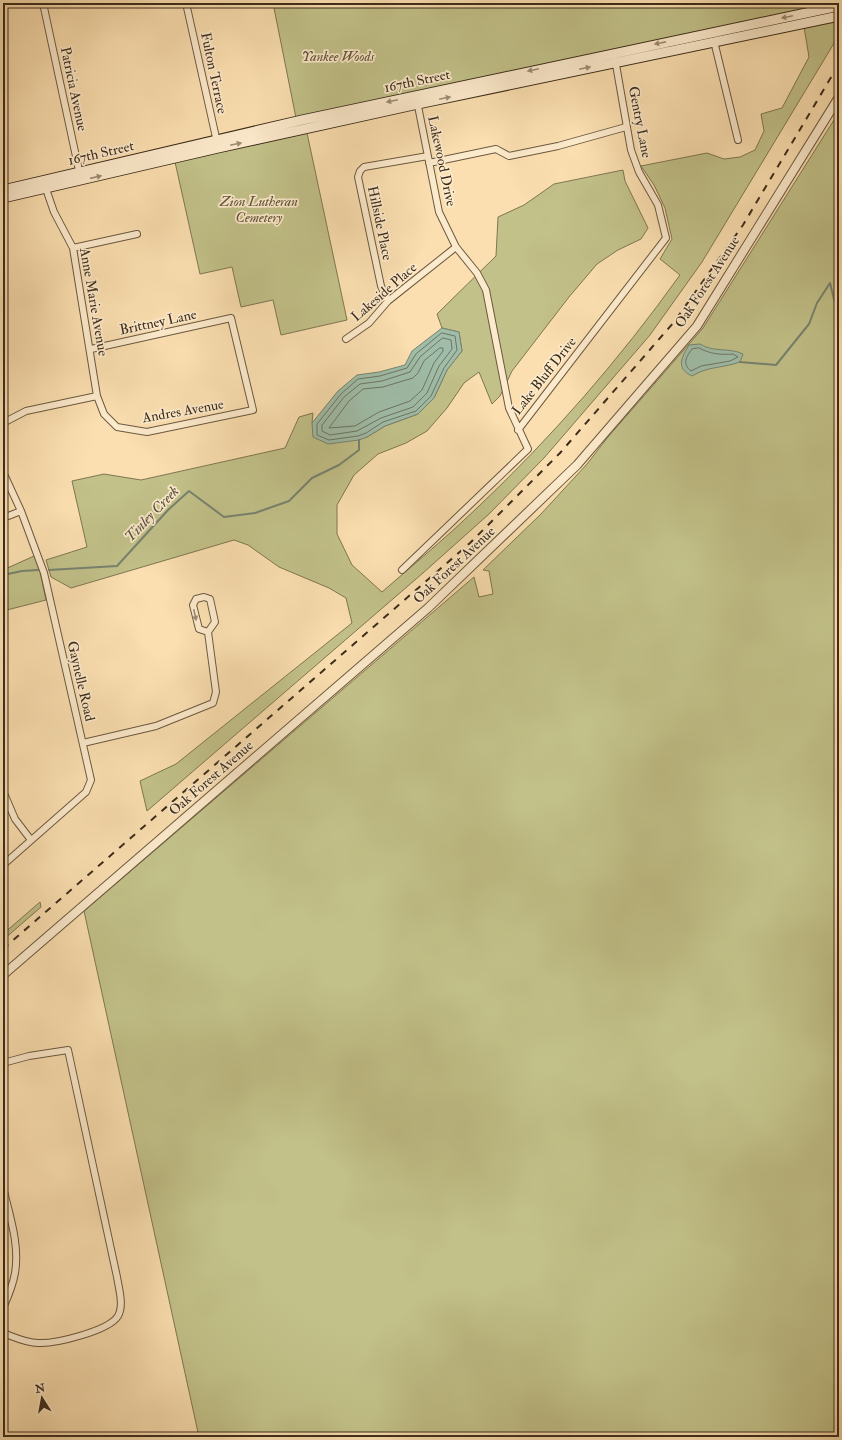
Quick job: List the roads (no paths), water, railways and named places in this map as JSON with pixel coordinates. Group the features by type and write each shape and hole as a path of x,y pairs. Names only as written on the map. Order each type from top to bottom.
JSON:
{"main road":[{"name":"167th Street","path":"3,198 80,176 217,144 839,6"},
{"name":"167th Street","path":"614,57 714,41 839,16"},
{"name":"167th Street","path":"3,190 45,185"}],"street":[{"name":"Patricia Avenue","path":"43,3 80,176"},
{"name":"Fulton Terrace","path":"186,3 217,144"},
{"path":"714,41 738,140"},
{"name":"Gentry Lane","path":"614,57 624,104 626,127 635,162 658,205 666,238"},
{"name":"Oak Forest Avenue","path":"3,975 428,608 577,465 697,326 839,97"},
{"name":"Lakewood Drive","path":"417,100 439,212 456,247 478,273 486,290 509,408 518,430"},
{"path":"429,164 496,148 509,156 558,146 626,127"},
{"name":"Hillside Place","path":"388,301 381,286 358,177 360,171 364,168 428,156"},
{"name":"Anne Marie Avenue","path":"45,185 54,212 72,248 97,396 104,414 117,427"},
{"path":"72,248 137,234"},
{"name":"Lake Bluff Drive","path":"402,570 528,449 518,430 666,238"},
{"name":"Lakeside Place","path":"346,340 369,323 388,301 456,247"},
{"name":"Brittney Lane","path":"90,349 231,318 253,410"},
{"path":"3,423 26,411 97,396"},
{"name":"Andres Avenue","path":"117,427 147,432 253,410"},
{"name":"Gaynelle Road","path":"3,472 21,511 44,573 91,780 86,792 3,865"},
{"path":"3,518 21,511"},
{"path":"83,743 156,726 213,703 216,692 208,632 215,622 210,599 204,597 196,599 193,605 198,628 208,632"},
{"path":"3,791 15,819 32,840"},
{"path":"3,1063 29,1056 68,1050 117,1277 121,1304 118,1317 107,1326 90,1333 38,1343 20,1340 3,1333"},
{"path":"3,1187 16,1245 17,1260 12,1287 3,1308"}],"water":[{"path":"442,328 459,332 462,351 447,370 434,398 418,414 385,426 359,440 328,444 313,437 312,423 338,391 357,375 379,372 405,365 412,351"},
{"path":"700,344 705,347 743,354 740,362 704,370 692,376 683,369 682,358 689,345"}],"waterway":[{"path":"740,362 776,365 809,324 817,303 830,283 839,319"},
{"name":"Tinley Creek","path":"49,570 117,566 168,510 189,491 224,517 255,513 289,501 312,478 339,465 359,450 359,440"},
{"name":"Tinley Creek","path":"3,575 22,571 38,570"}],"railway":[{"path":"3,949 470,543 560,453 674,322 743,225 839,64"}],"park label":[{"name":"Yankee Woods","path":"338,56"},
{"name":"Zion Lutheran Cemetery","path":"259,210"}]}
